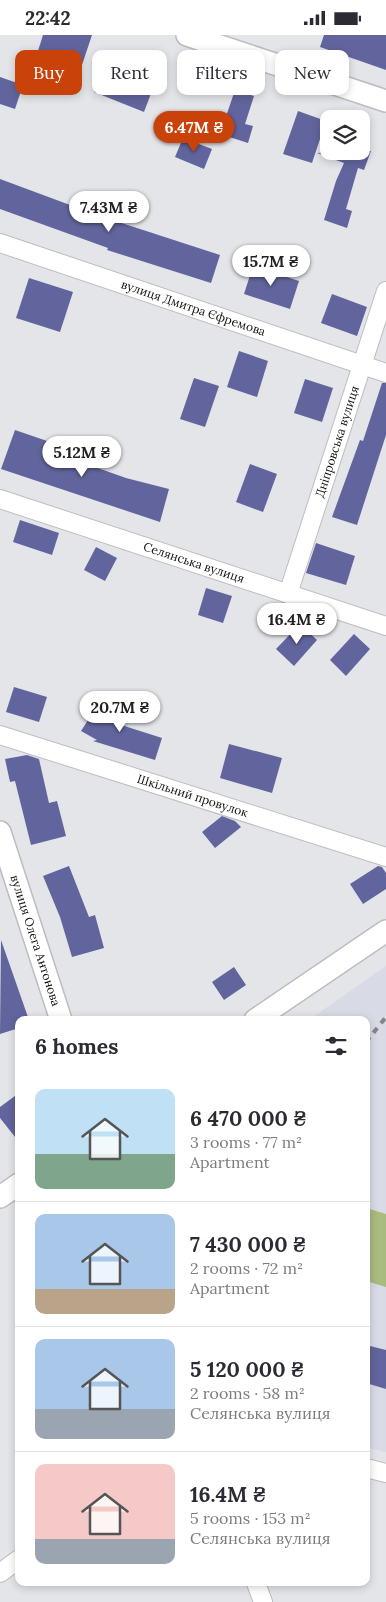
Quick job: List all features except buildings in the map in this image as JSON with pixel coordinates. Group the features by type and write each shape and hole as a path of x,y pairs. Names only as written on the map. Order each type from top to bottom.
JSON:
{"street":[{"path":"188,35 386,101"},
{"name":"вулиця Дмитра Єфремова","path":"0,243 386,373"},
{"name":"Дніпровська вулиця","path":"288,594 386,291"},
{"name":"Селянська вулиця","path":"0,499 386,626"},
{"name":"Шкільний провулок","path":"0,735 386,857"},
{"name":"вулиця Олега Антонова","path":"0,832 60,1016"},
{"path":"261,1016 386,931"},
{"path":"0,1197 15,1187"},
{"path":"370,1469 386,1473"},
{"path":"0,1573 15,1562"},
{"path":"257,1586 263,1602"}],"shaded area":[{"path":"386,966 386,1452 370,1448 370,1016 314,1016"}],"green space":[{"path":"370,1209 386,1214 386,1287 370,1282"}],"railway":[{"path":"370,1037 386,1017"}]}
